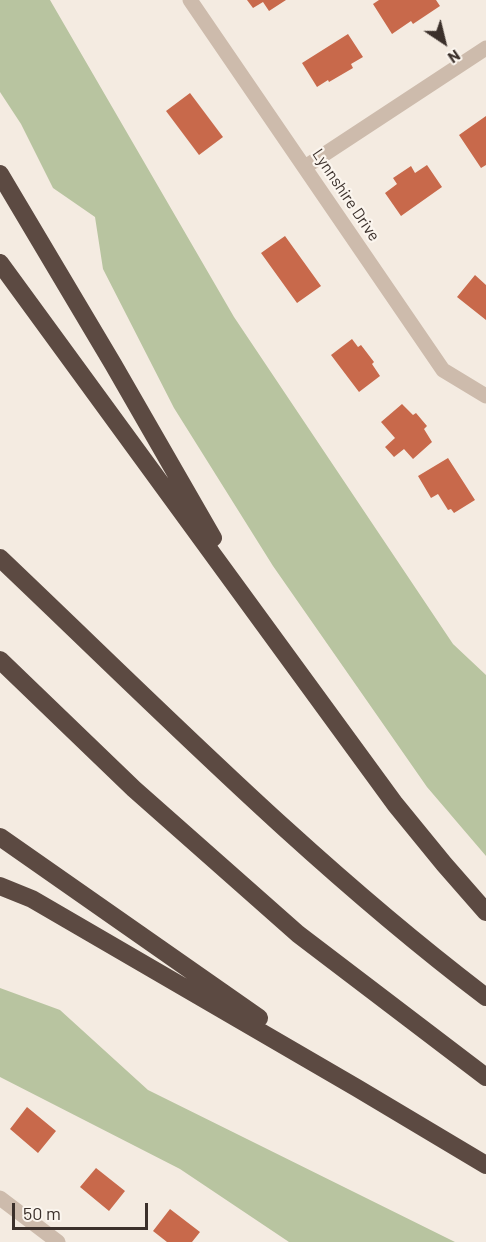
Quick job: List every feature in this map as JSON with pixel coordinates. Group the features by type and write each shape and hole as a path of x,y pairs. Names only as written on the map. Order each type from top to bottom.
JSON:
{"highway":[{"path":"0,174 113,364 260,620"},
{"path":"0,263 395,804 486,912"},
{"path":"0,558 212,761 336,875 422,949 486,997"},
{"path":"0,660 134,789 298,934 486,1077"},
{"path":"0,837 357,1088"},
{"path":"0,886 32,899 486,1165"}],"street":[{"name":"Lynnshire Drive","path":"190,0 443,370 486,396"},
{"path":"305,167 486,48"},
{"path":"0,1198 58,1242"}],"green space":[{"path":"0,0 50,0 234,317 453,644 486,675 486,856 427,787 273,566 174,408 103,269 95,217 53,188 21,124 0,92"},
{"path":"0,988 60,1010 148,1090 455,1242 289,1242 180,1169 0,1077"}],"building":[{"path":"247,0 286,0 269,11 263,2 253,8"},
{"path":"379,0 436,0 440,6 413,24 411,21 392,34 373,4"},
{"path":"348,34 363,57 351,64 353,68 317,87 302,63"},
{"path":"190,93 223,137 199,155 166,111"},
{"path":"486,116 486,165 481,168 459,135"},
{"path":"427,165 442,187 401,216 385,193 397,184 393,178 411,166 415,173"},
{"path":"285,236 321,286 297,303 261,253"},
{"path":"475,275 486,285 486,320 457,297"},
{"path":"352,339 358,347 361,345 374,362 372,364 380,376 359,392 331,355"},
{"path":"402,404 413,415 416,413 427,426 424,429 432,442 413,459 404,449 394,457 385,447 395,438 381,422"},
{"path":"448,458 475,500 454,513 451,509 448,510 438,494 431,498 418,476"},
{"path":"27,1107 56,1131 38,1153 10,1129"},
{"path":"96,1168 125,1191 109,1211 80,1187"},
{"path":"170,1209 200,1232 192,1242 167,1242 153,1231"}]}
